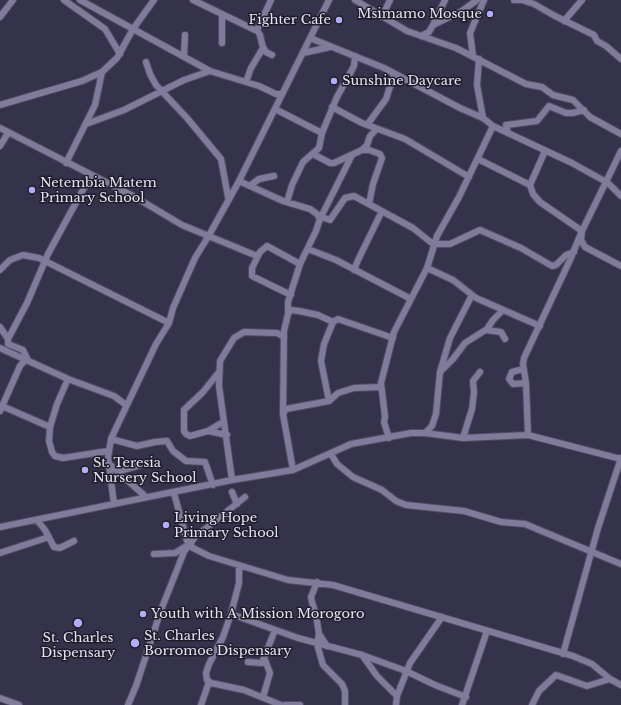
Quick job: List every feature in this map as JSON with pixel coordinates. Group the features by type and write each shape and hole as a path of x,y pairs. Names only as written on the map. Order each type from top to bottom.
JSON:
{"street":[{"path":"0,17 13,0"},
{"path":"64,0 105,28 120,54"},
{"path":"80,0 210,70 263,87 276,94 282,94"},
{"path":"0,105 82,81 102,72 120,54 133,29 154,0"},
{"path":"193,0 202,2 222,14 257,30 260,35 263,48 272,56"},
{"path":"257,30 271,0"},
{"path":"356,0 382,17 421,36 437,40 473,56 522,83 542,87 553,95 573,100 590,117 621,134"},
{"path":"382,17 390,0"},
{"path":"421,36 429,32 445,0"},
{"path":"433,25 462,11 477,0"},
{"path":"473,56 470,33 484,0"},
{"path":"514,0 522,0 534,4 594,36 597,41 606,46 621,59"},
{"path":"564,21 582,0"},
{"path":"114,504 108,462 108,452 111,439 156,344 169,323 173,308 194,258 208,237 239,181 303,53 327,1"},
{"path":"222,14 222,43"},
{"path":"184,35 184,56"},
{"path":"310,38 394,74 482,118 493,126 606,182 621,196"},
{"path":"303,53 330,47"},
{"path":"246,82 250,68 263,48"},
{"path":"287,202 292,185 303,162 319,148 322,132 332,107 354,66 355,56"},
{"path":"479,59 477,86 482,118"},
{"path":"146,62 150,74 161,91 187,118 221,159 228,198"},
{"path":"86,124 124,110 184,80 210,70"},
{"path":"66,163 98,98 102,72"},
{"path":"367,125 386,99 394,74"},
{"path":"508,133 506,125 537,121 549,106 547,91"},
{"path":"549,106 566,113 584,110"},
{"path":"332,107 367,125 405,140 469,177"},
{"path":"275,109 322,132"},
{"path":"389,438 384,422 385,417 381,387 385,364 393,338 401,317 427,268 433,244 442,225 452,212 493,126"},
{"path":"0,128 135,197 182,225 257,256"},
{"path":"313,154 330,163 352,155 362,150 367,145 370,136 377,129"},
{"path":"0,146 8,133"},
{"path":"362,150 370,150 380,154 382,158 373,184 369,204"},
{"path":"545,151 530,185 532,194 540,202 582,231"},
{"path":"528,434 526,383 523,369 524,358 532,338 540,326 582,231 621,151"},
{"path":"293,470 283,414 284,337 288,314 288,302 300,264 352,155"},
{"path":"478,159 530,185"},
{"path":"8,339 27,302 45,261 91,175"},
{"path":"251,185 259,179 274,176"},
{"path":"239,181 287,202 310,209 321,218 330,220 342,201 348,196 359,198 413,228 433,244 450,244 480,230 521,248 552,266 556,266 566,256 574,251 585,247"},
{"path":"354,270 382,211"},
{"path":"582,231 581,240 585,247 621,266"},
{"path":"291,295 252,276 252,268 257,256 262,249 267,246 300,264"},
{"path":"308,249 336,260 411,299"},
{"path":"0,270 10,260 23,255 30,255 45,261 169,323"},
{"path":"427,268 453,280 472,295 540,326"},
{"path":"425,433 432,426 436,414 440,372 450,338 472,295"},
{"path":"288,314 291,310 299,311 333,322"},
{"path":"440,372 453,359 465,343 486,330 503,310"},
{"path":"329,401 321,361 324,344 333,322 338,319 393,338"},
{"path":"0,327 8,339 8,344 23,350 26,355 26,358 1,408 50,427"},
{"path":"486,330 501,332 505,339"},
{"path":"232,480 227,435 223,422 219,372 220,361 225,350 234,338 240,334 248,332 266,332 277,333 284,337"},
{"path":"0,348 68,379 114,396 126,405"},
{"path":"523,369 512,372 509,379 513,384 526,383"},
{"path":"219,372 183,412 186,434 192,436 208,431 223,422"},
{"path":"463,438 472,409 474,392 473,381 480,372"},
{"path":"68,379 57,404 50,427 50,449 53,454 62,458 108,452"},
{"path":"283,414 286,409 329,401 338,393 354,388 381,387"},
{"path":"208,431 227,435"},
{"path":"0,527 146,497 174,493 232,480 293,470 351,444 425,433 463,438 528,434 621,459 602,513 593,551 563,654"},
{"path":"111,439 134,446 155,442 167,442 173,451 186,462 205,462 213,485"},
{"path":"331,454 337,464 353,477 382,490 396,501 406,505 464,511 501,522 524,524 593,551 621,564"},
{"path":"108,462 146,497"},
{"path":"119,471 145,464"},
{"path":"232,492 237,504"},
{"path":"174,493 190,545 209,556 288,580 333,585 563,654 592,664 610,679 621,685"},
{"path":"128,705 178,564 195,537 245,497"},
{"path":"37,520 49,537 52,545 57,549 65,547 74,541"},
{"path":"215,522 222,526"},
{"path":"0,554 49,537"},
{"path":"154,554 175,553 190,545"},
{"path":"201,705 209,682 206,673 231,614 239,583 239,565"},
{"path":"316,582 311,597 319,634 317,644 325,668 342,684 345,690 345,705"},
{"path":"231,614 317,644 362,655 406,670 435,685 466,697"},
{"path":"396,705 397,696 406,670 412,659 442,617"},
{"path":"248,662 261,664 264,660 275,630"},
{"path":"462,705 466,697 487,631"},
{"path":"319,634 327,646"},
{"path":"362,655 377,676 397,696"},
{"path":"263,697 270,673 264,660"},
{"path":"532,705 539,691 556,675 587,686 610,679"},
{"path":"209,682 244,690 281,705"},
{"path":"0,698 19,705"},
{"path":"285,705 295,705"}],"place":[{"name":"Msimamo Mosque","path":"490,14"},
{"name":"Fighter Cafe","path":"339,20"},
{"name":"Sunshine Daycare","path":"334,81"},
{"name":"Netembia Matem Primary School","path":"32,190"},
{"name":"St. Teresia Nursery School","path":"85,470"},
{"name":"Living Hope Primary School","path":"166,525"},
{"name":"Youth with A Mission Morogoro","path":"143,614"},
{"name":"St. Charles Dispensary","path":"78,623"},
{"name":"St. Charles Borromoe Dispensary","path":"135,643"}]}
